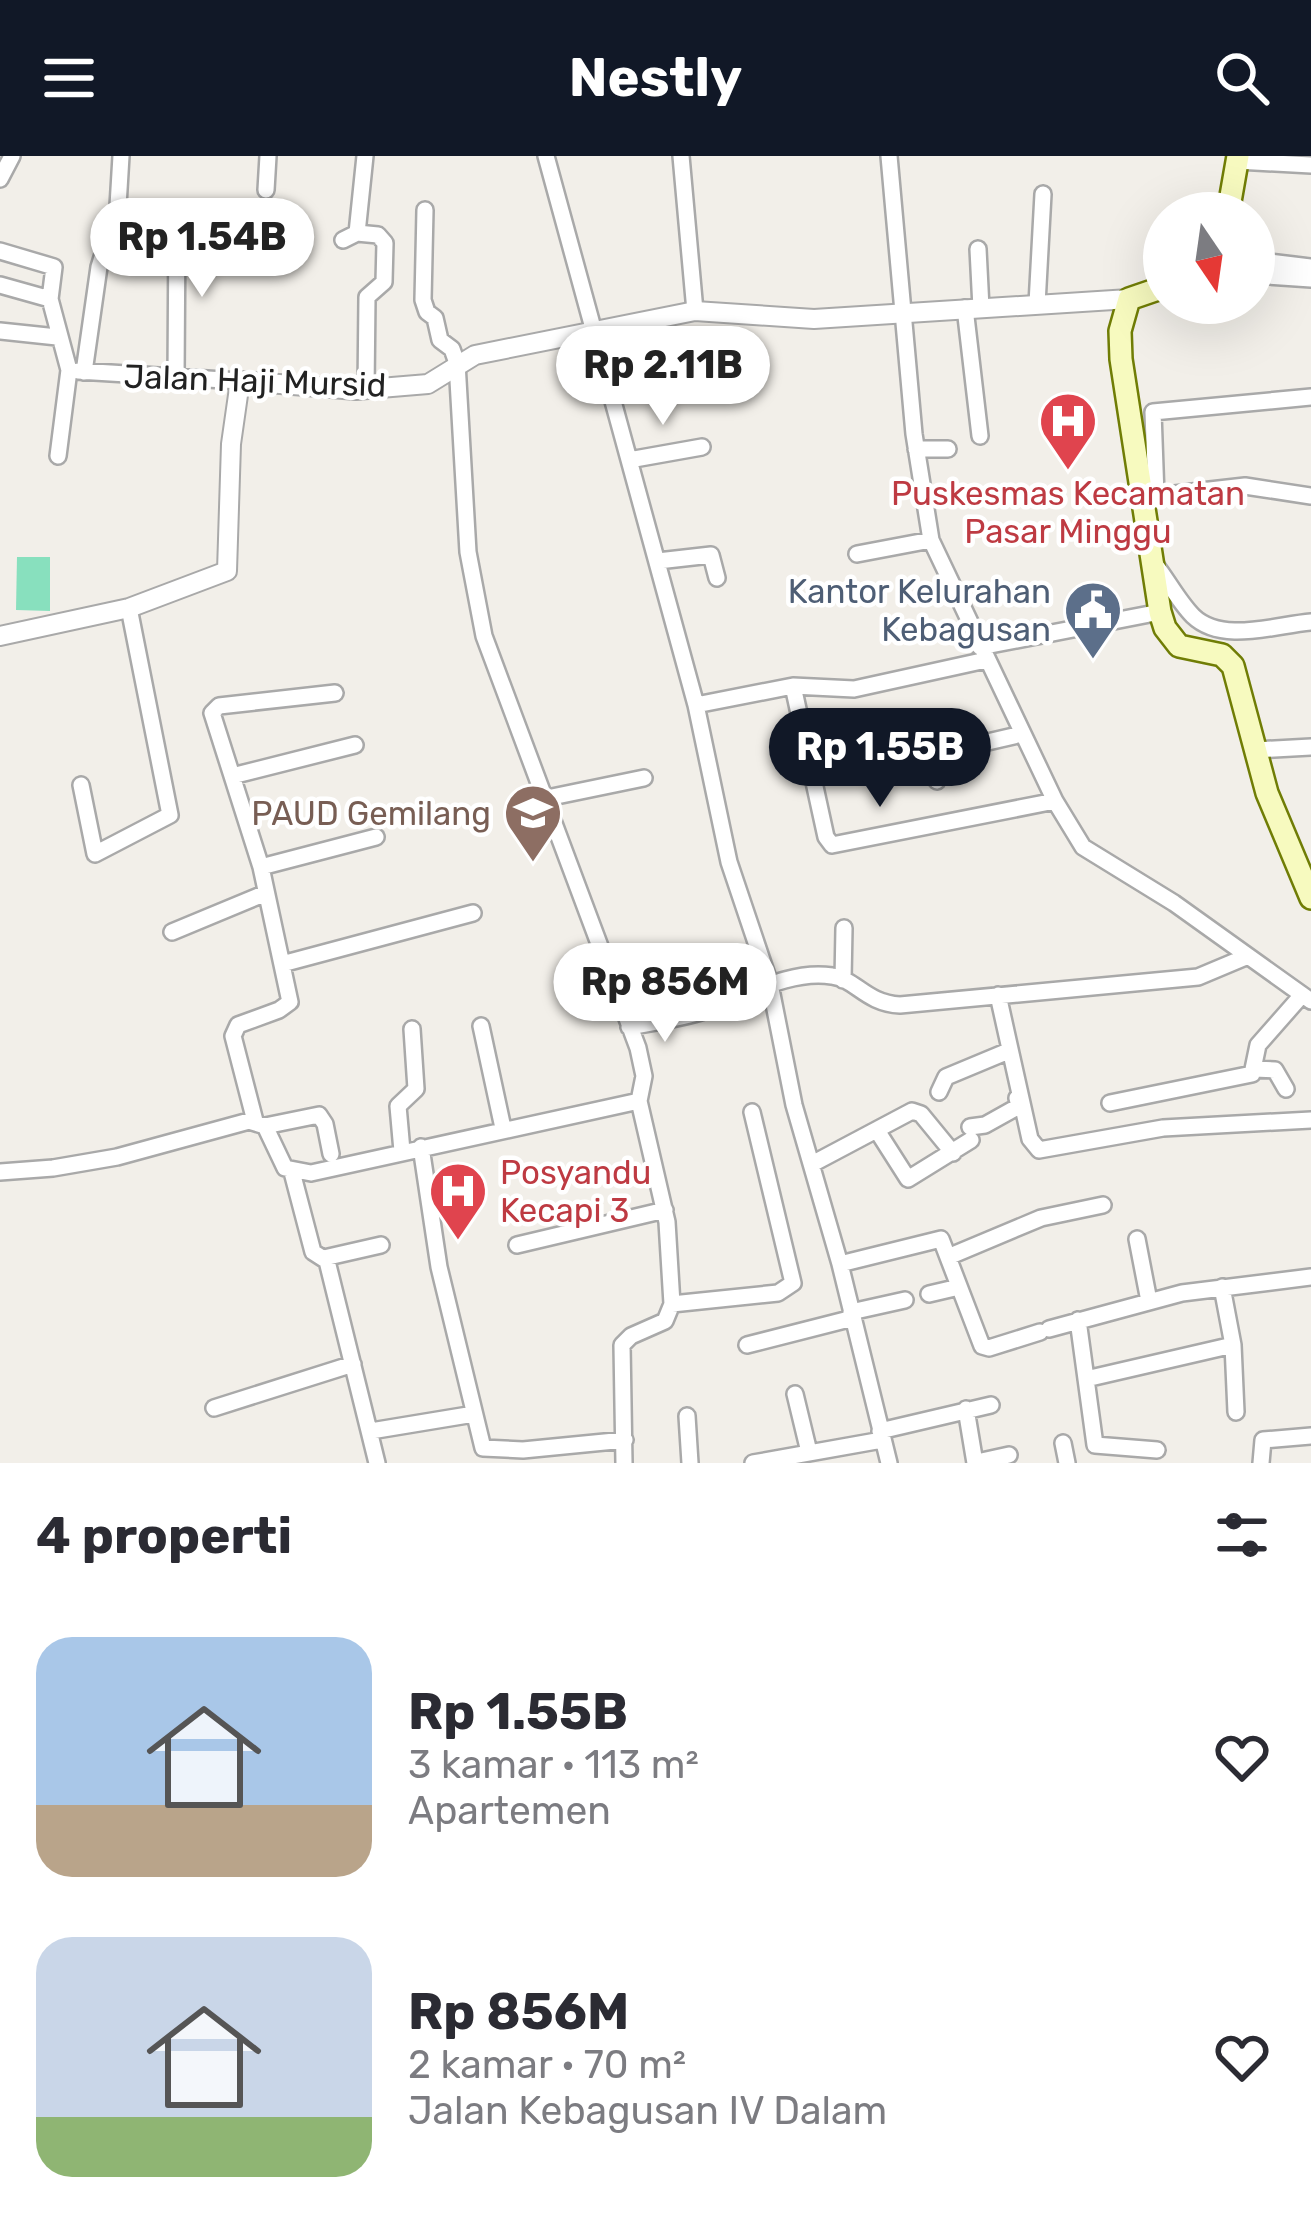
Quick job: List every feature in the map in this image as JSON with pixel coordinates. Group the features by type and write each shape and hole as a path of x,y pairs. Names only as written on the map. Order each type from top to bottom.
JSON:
{"main road":[{"path":"1233,192 1240,160"},
{"path":"1143,294 1129,299 1120,344 1149,496 1160,612 1179,646 1222,655 1233,666 1273,809 1311,898"}],"street":[{"path":"0,179 12,156"},
{"path":"58,456 99,267 118,206 122,156"},
{"path":"266,190 268,156"},
{"path":"365,156 350,236 378,235 385,243 384,282 367,297 366,390"},
{"path":"545,156 696,705 726,849 770,984 794,1105 840,1264 889,1463"},
{"path":"681,156 695,310"},
{"path":"889,156 916,449 931,540 1054,801 1083,847 1174,903 1306,998 1258,1045 1256,1069"},
{"path":"1239,192 1240,160 1311,164"},
{"path":"1037,304 1043,194"},
{"path":"425,210 424,308 435,319 439,336 452,349 457,363 468,552 481,625 638,1048 644,1076 639,1101 665,1210 672,1304 665,1321 622,1345 624,1463"},
{"path":"176,379 177,221"},
{"path":"978,249 973,308 980,436"},
{"path":"0,251 54,268 50,299 58,337 76,371"},
{"path":"1275,263 1311,267"},
{"path":"1275,276 1311,279"},
{"path":"0,285 50,299"},
{"name":"Jalan Haji Mursid","path":"76,371 366,390 428,384 475,355 695,310 814,319 1129,299"},
{"path":"0,331 58,337"},
{"path":"0,636 129,608 227,571 231,444 240,381"},
{"path":"1311,397 1153,412 1149,496 1253,486 1311,496"},
{"path":"629,460 702,447"},
{"path":"916,449 948,448"},
{"path":"857,554 931,540"},
{"path":"658,561 710,555 716,578"},
{"path":"1153,561 1190,613 1213,628 1228,631 1311,622"},
{"path":"81,785 95,854 170,815 129,608"},
{"path":"696,705 793,686 854,689 1160,612"},
{"path":"793,686 828,843 1054,801"},
{"path":"334,693 214,709 261,868 290,1002 238,1025 233,1036 260,1124 280,1162 292,1172 313,1252 324,1258 381,1245"},
{"path":"937,781 935,756 940,753 1022,734"},
{"path":"232,776 356,745"},
{"path":"1256,750 1311,747"},
{"path":"547,798 644,778"},
{"path":"261,868 376,837"},
{"path":"172,932 266,893"},
{"path":"282,964 473,913"},
{"path":"844,928 844,980"},
{"path":"629,1027 702,1011 770,984 824,975 844,980 869,999 891,1005 1198,977 1247,956"},
{"path":"878,1132 908,1179 953,1153 971,1133 1019,1106 996,995"},
{"path":"996,995 1030,1139 1039,1150 1163,1128 1311,1120"},
{"path":"481,1026 503,1128"},
{"path":"402,1151 398,1106 416,1089 412,1029"},
{"path":"939,1092 946,1077 1006,1052"},
{"path":"1110,1103 1245,1077 1256,1069 1275,1070 1286,1089"},
{"path":"292,1172 311,1173 639,1101"},
{"path":"812,1164 916,1111 953,1153"},
{"path":"672,1304 778,1293 793,1282 752,1112"},
{"path":"0,1172 117,1157 241,1122 260,1124 319,1115 331,1154"},
{"path":"421,1147 439,1267 485,1449 625,1440"},
{"path":"948,1257 1041,1218 1102,1205"},
{"path":"517,1245 665,1210"},
{"path":"840,1264 941,1239 982,1346 989,1348 1149,1301 1311,1277"},
{"path":"1136,1239 1149,1301"},
{"path":"324,1258 377,1463"},
{"path":"929,1294 959,1287"},
{"path":"1222,1287 1233,1345 1236,1412"},
{"path":"747,1345 905,1300"},
{"path":"1078,1321 1095,1445 1157,1450"},
{"path":"1086,1379 1233,1345"},
{"path":"214,1408 353,1364"},
{"path":"795,1394 809,1452"},
{"path":"752,1463 992,1405"},
{"path":"966,1409 976,1463 1009,1456"},
{"path":"370,1432 474,1414"},
{"path":"687,1416 690,1463"},
{"path":"1261,1463 1266,1438 1311,1436"},
{"path":"1063,1443 1067,1463"}],"green space":[{"path":"17,557 50,557 50,611 16,610"}],"place":[{"name":"Puskesmas Kecamatan Pasar Minggu","path":"1068,472"},
{"name":"Kantor Kelurahan Kebagusan","path":"1093,661"},
{"name":"PAUD Gemilang","path":"533,864"},
{"name":"Posyandu Kecapi 3","path":"458,1242"}]}
